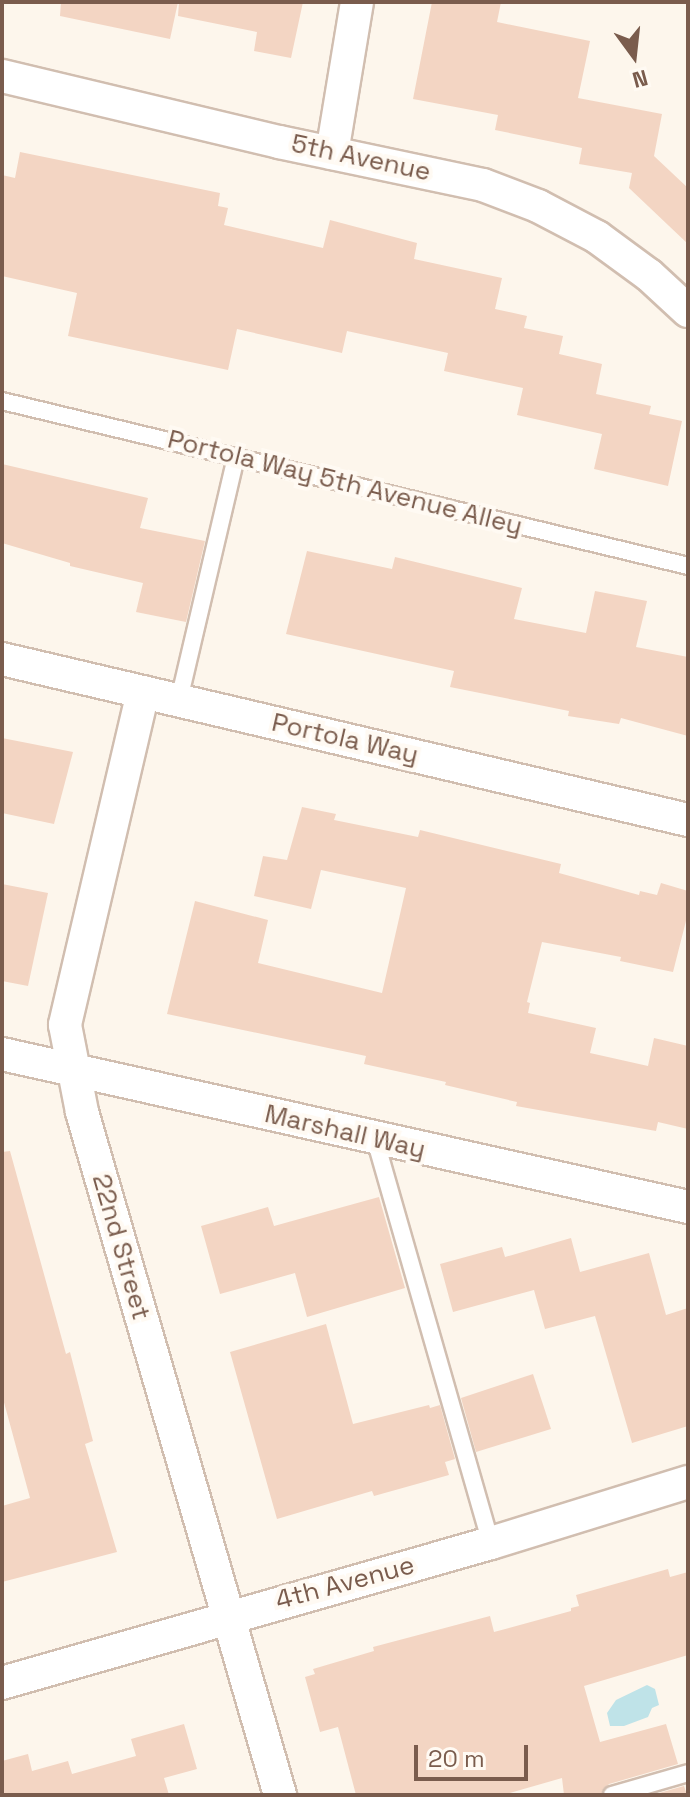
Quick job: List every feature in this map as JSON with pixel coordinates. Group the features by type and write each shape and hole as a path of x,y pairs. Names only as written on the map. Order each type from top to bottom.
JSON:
{"street":[{"path":"332,153 357,2"},
{"name":"5th Avenue","path":"2,76 483,185 538,206 597,237 649,275 688,311"},
{"name":"Portola Way","path":"2,659 688,820"},
{"name":"22nd Street","path":"143,692 65,1025 82,1112 280,1795"},
{"name":"Marshall Way","path":"2,1054 688,1207"},
{"name":"4th Avenue","path":"2,1683 491,1543 688,1482"}],"lane":[{"name":"Portola Way 5th Avenue Alley","path":"2,401 688,566"},
{"path":"179,700 236,457"},
{"path":"375,1139 491,1543"},
{"path":"612,1795 688,1773"}],"water":[{"path":"647,1685 655,1689 659,1705 652,1708 648,1717 624,1726 610,1726 607,1713 616,1700"}],"building":[{"path":"61,2 178,2 170,39 60,16"},
{"path":"179,2 303,2 291,58 254,51 257,32 178,16"},
{"path":"432,2 501,2 497,22 590,41 578,98 662,114 654,156 688,188 688,244 629,188 632,173 579,164 582,148 495,130 498,115 413,99"},
{"path":"20,152 220,193 218,206 228,208 224,225 323,248 330,220 417,243 414,259 502,278 495,309 527,316 524,328 563,336 559,354 602,364 596,394 651,406 649,414 682,421 668,486 594,469 602,434 517,415 523,388 444,371 448,353 347,331 342,353 237,329 228,370 68,336 77,293 2,276 2,175 15,178"},
{"path":"2,464 148,498 140,528 205,541 186,622 136,612 143,583 70,566 70,563 2,543"},
{"path":"307,551 392,569 395,557 522,588 514,619 586,633 595,591 647,601 636,647 688,657 688,736 621,718 619,724 568,716 569,711 450,687 454,671 286,634"},
{"path":"2,738 73,752 54,824 2,813"},
{"path":"302,807 336,814 334,820 418,837 420,830 561,864 559,873 639,895 640,891 657,895 661,883 688,891 688,913 673,972 620,961 621,957 542,942 527,1002 530,1003 528,1013 596,1028 590,1053 648,1066 654,1038 688,1046 688,1129 658,1122 656,1131 516,1106 517,1102 445,1085 446,1082 364,1064 366,1056 167,1014 195,901 268,920 258,963 382,993 406,888 321,870 311,909 254,896 263,856 287,860"},
{"path":"2,884 48,893 28,986 2,981"},
{"path":"10,1151 66,1354 70,1352 93,1441 85,1444 117,1552 2,1582 2,1506 30,1498 2,1395 2,1152"},
{"path":"379,1197 405,1288 307,1317 295,1273 220,1294 201,1226 268,1207 274,1226"},
{"path":"571,1238 580,1272 649,1253 666,1315 688,1308 688,1426 632,1443 595,1316 545,1329 534,1290 453,1312 440,1264 502,1247 505,1257"},
{"path":"326,1324 353,1424 440,1405 455,1459 445,1462 449,1475 374,1496 372,1491 277,1519 230,1352"},
{"path":"533,1374 551,1429 476,1452 461,1398"},
{"path":"668,1569 670,1577 688,1572 688,1655 584,1686 600,1742 666,1724 678,1764 609,1784 601,1795 564,1795 562,1778 503,1795 356,1795 338,1727 320,1732 305,1677 315,1674 313,1669 374,1651 373,1647 490,1616 494,1632 571,1611 571,1608 579,1606 576,1595"},
{"path":"184,1724 197,1769 164,1778 169,1795 2,1795 2,1761 28,1754 32,1771 68,1761 72,1774 136,1756 131,1739"},
{"path":"684,1786 687,1795 652,1795"}]}
